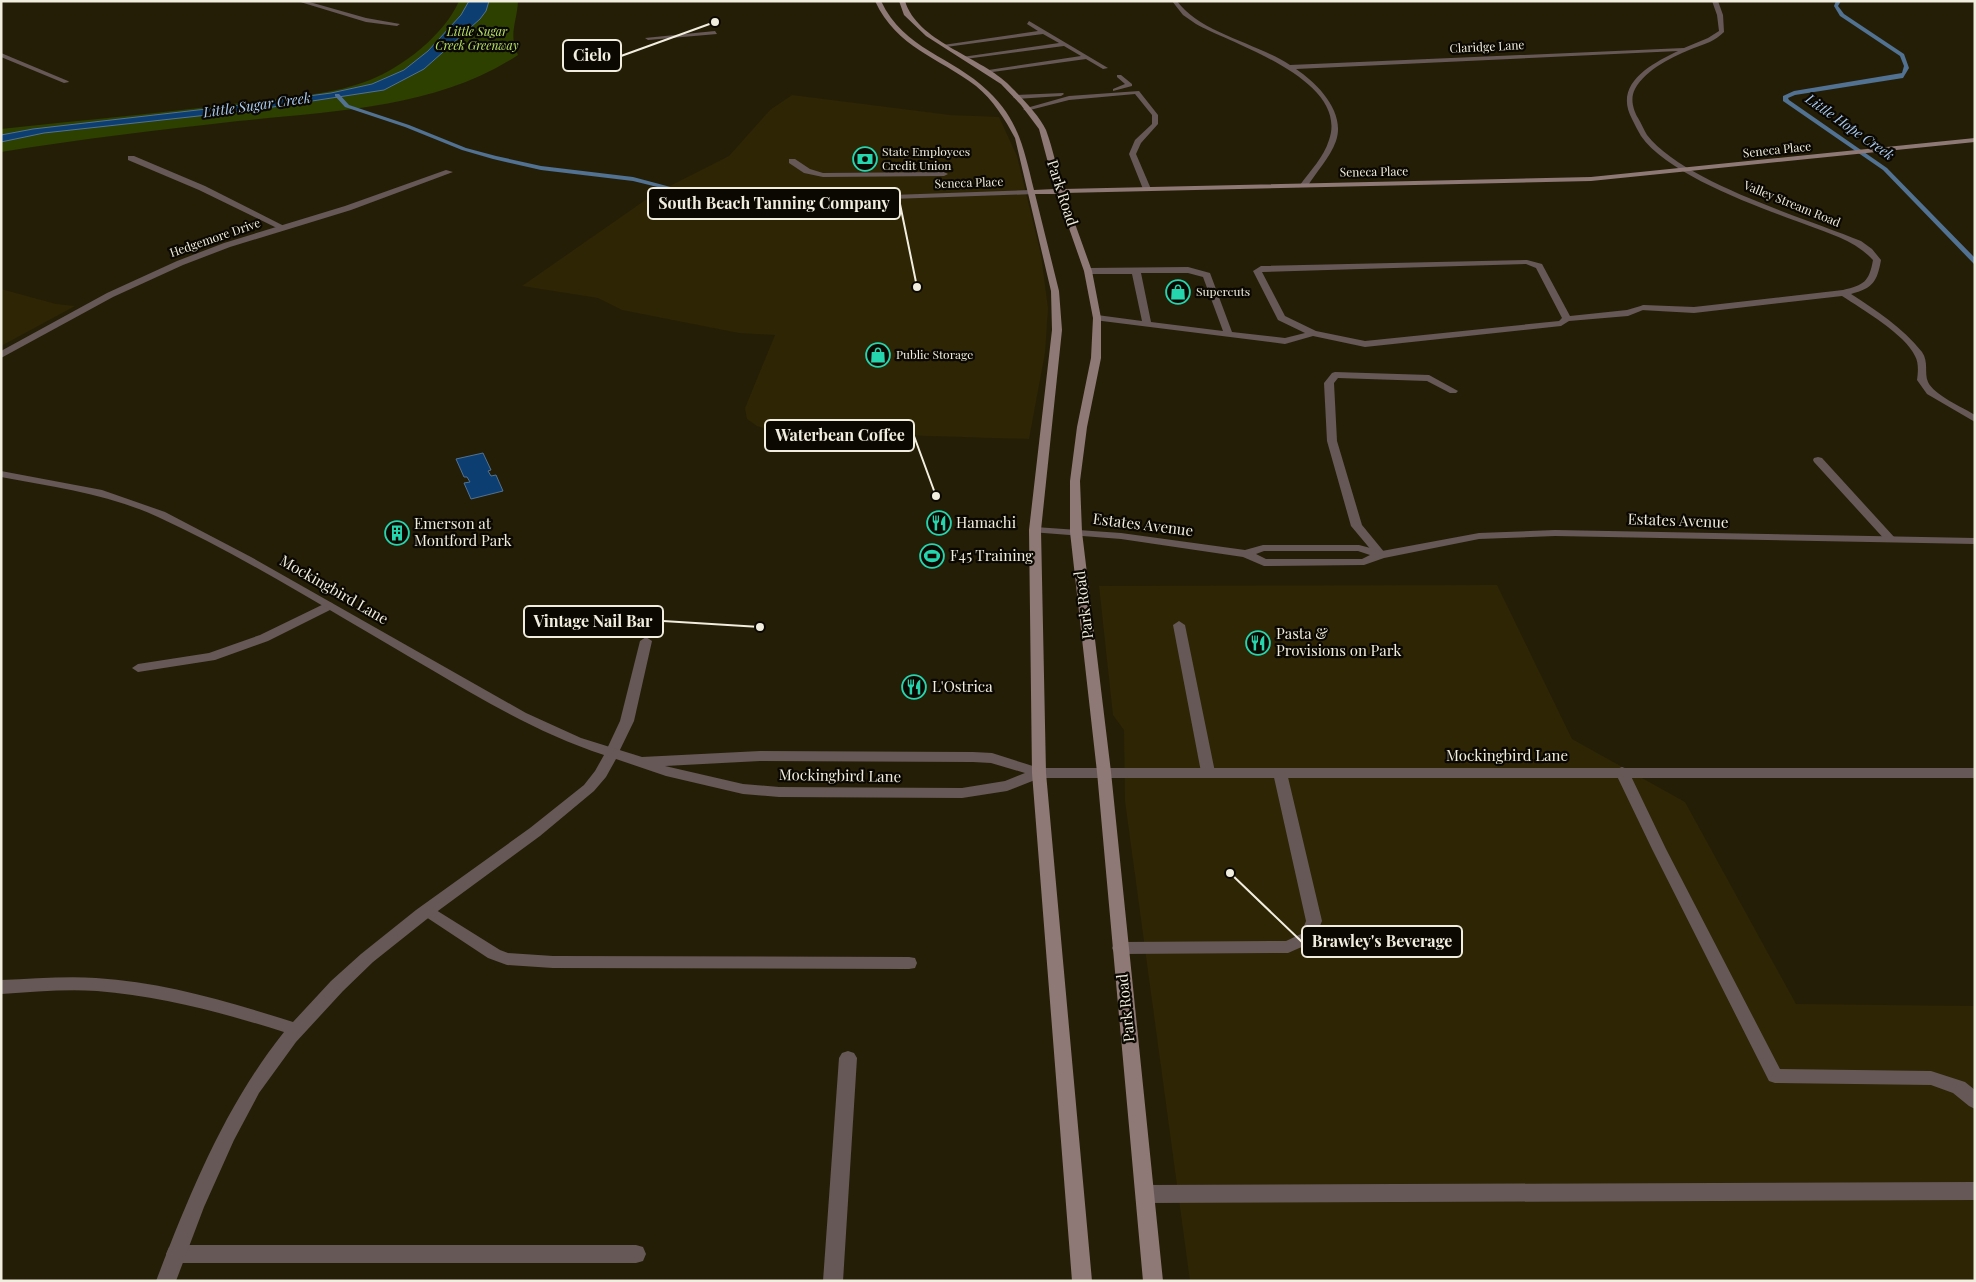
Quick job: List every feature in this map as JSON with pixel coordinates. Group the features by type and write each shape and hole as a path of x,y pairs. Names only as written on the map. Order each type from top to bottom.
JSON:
{"main road":[{"name":"Park Road","path":"878,1 885,17 907,40 979,86 996,102 1009,119 1018,138 1055,291 1057,330 1035,530 1039,773 1082,1281"},
{"name":"Park Road","path":"902,1 906,14 928,35 965,57 1003,84 1042,129 1060,192 1088,271 1097,318 1096,358 1082,427 1075,481 1076,532 1104,772 1154,1281"},
{"name":"Seneca Place","path":"1031,192 1591,179 1975,140"}],"street":[{"path":"299,1 366,20 398,24"},
{"path":"1174,1 1179,10 1203,26 1256,49 1289,67 1311,83 1324,97 1332,112 1334,126 1332,141 1304,186"},
{"name":"Valley Stream Road","path":"1313,333 1365,344 1561,324 1567,319 1628,313 1644,308 1694,310 1844,293 1865,287 1874,278 1877,260 1869,251 1847,238 1738,196 1690,170 1660,151 1635,122 1629,100 1632,88 1641,78 1657,65 1687,49 1717,37 1722,32 1715,1"},
{"path":"1029,23 1105,68"},
{"path":"946,45 1043,32"},
{"path":"648,38 715,33"},
{"path":"983,40 1011,57"},
{"path":"965,57 1065,44"},
{"name":"Claridge Lane","path":"1289,67 1687,49"},
{"path":"1,55 66,82"},
{"path":"985,71 1087,57"},
{"path":"1018,61 1026,66"},
{"path":"1016,97 1112,90 1127,87 1129,84 1119,76"},
{"path":"1026,109 1069,98 1136,92 1155,115 1155,124 1137,141 1132,149 1132,156 1147,189"},
{"path":"130,158 202,188 284,228"},
{"path":"792,161 807,171 823,175 944,174"},
{"name":"Hedgemore Drive","path":"1,355 110,295 180,262 348,208 449,172"},
{"name":"Seneca Place","path":"772,207 805,200 1031,192"},
{"path":"1313,333 1281,318 1257,271 1264,268 1528,262 1539,266 1567,319"},
{"path":"1088,271 1188,270 1207,275 1229,335"},
{"path":"1136,271 1147,324"},
{"path":"1844,293 1893,326 1912,346 1920,356 1923,371 1922,380 1930,392 1975,419"},
{"path":"1097,318 1285,341 1313,333"},
{"path":"1382,555 1358,526 1332,441 1329,383 1335,375 1429,378 1453,391"},
{"path":"1818,460 1891,540"},
{"name":"Mockingbird Lane","path":"1,474 80,488 119,498 148,509 247,559 521,716 576,741 666,770 744,789 779,792 962,793 1007,786 1039,773"},
{"name":"Estates Avenue","path":"1035,530 1121,536 1246,554 1264,563 1364,562 1382,555 1479,536 1555,533 1975,542"},
{"name":"Estates Avenue","path":"1246,554 1263,548 1359,548 1382,555"},
{"path":"1305,548 1310,563"},
{"path":"138,668 211,657 264,638 328,606"},
{"path":"1179,625 1208,772"},
{"path":"166,1281 227,1136 254,1087 298,1030 329,994 367,958 581,795 601,774 627,721 646,641"},
{"name":"Mockingbird Lane","path":"641,762 760,756 956,756 992,758 1039,773 1622,772 1975,774"},
{"path":"1622,772 1775,1076 1931,1078 1959,1087 1975,1101"},
{"path":"1120,948 1288,947 1306,938 1314,921 1280,773"},
{"path":"428,910 482,948 507,959 554,962 909,963"},
{"path":"1,987 61,984 111,985 241,1011 298,1030"},
{"path":"833,1281 848,1058"},
{"path":"1144,1194 1975,1191"},
{"path":"176,1254 636,1254"}],"shaded area":[{"path":"792,95 950,115 999,117 1017,156 1041,255 1048,308 1045,353 1029,439 772,431 757,426 747,419 745,408 775,335 739,333 622,310 598,298 522,286 654,194 729,156 770,110"},
{"path":"1,289 56,304 75,306 1,346"},
{"path":"1497,585 1572,739 1685,802 1796,1004 1975,1006 1975,1281 1190,1281 1125,801 1124,730 1113,715 1099,586"}],"green space":[{"name":"Little Sugar Creek Greenway","path":"459,1 518,1 513,35 518,55 486,73 453,87 383,104 347,110 120,135 1,152 1,129 294,97 355,85 396,67 422,48 444,25"}],"water":[{"name":"Little Sugar Creek","path":"469,1 489,1 486,11 480,19 424,69 384,90 253,110 44,133 1,142 1,135 33,129 241,105 331,93 372,84 404,70 428,51 461,15"},
{"path":"483,453 491,470 488,471 491,476 496,475 503,491 471,499 464,483 470,482 467,477 464,477 456,459"}],"waterway":[{"name":"Little Hope Creek","path":"1839,1 1836,6 1842,15 1902,55 1907,66 1905,73 1903,76 1794,93 1785,97 1786,101 1885,169 1975,263"},
{"path":"337,95 347,106 407,126 464,149 495,158 541,168 633,179 690,193"}],"place":[{"name":"Cielo","path":"715,22"},
{"name":"State Employees Credit Union","path":"865,159"},
{"name":"South Beach Tanning Company","path":"917,287"},
{"name":"Supercuts","path":"1178,292"},
{"name":"Public Storage","path":"878,355"},
{"name":"Waterbean Coffee","path":"936,496"},
{"name":"Hamachi","path":"939,523"},
{"name":"Emerson at Montford Park","path":"397,533"},
{"name":"F45 Training","path":"932,556"},
{"name":"Vintage Nail Bar","path":"760,627"},
{"name":"Pasta & Provisions on Park","path":"1258,643"},
{"name":"L'Ostrica","path":"914,687"},
{"name":"Brawley's Beverage","path":"1230,873"}]}
